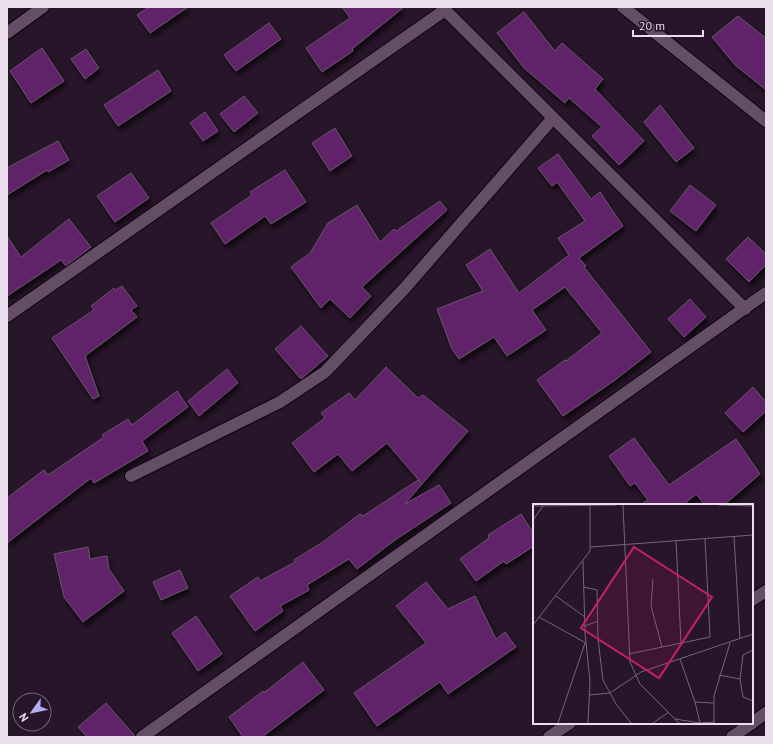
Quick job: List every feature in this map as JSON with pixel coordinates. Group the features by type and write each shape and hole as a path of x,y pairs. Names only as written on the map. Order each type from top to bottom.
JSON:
{"street":[{"path":"7,34 43,7"},
{"path":"623,7 766,120"},
{"path":"7,316 443,8 745,309"},
{"path":"131,476 280,402 325,372 404,289 553,118"},
{"path":"142,737 766,293"},
{"path":"753,599 766,591"},
{"path":"753,721 766,713"},
{"path":"549,737 568,724"},
{"path":"732,737 747,724"}],"building":[{"path":"149,7 188,7 150,33 137,15"},
{"path":"342,7 404,7 352,49 353,51 322,72 306,48 350,18"},
{"path":"524,12 555,51 562,43 603,79 595,89 644,141 619,165 592,136 602,127 569,98 565,103 524,68 497,33"},
{"path":"738,16 766,38 766,90 735,65 712,37"},
{"path":"269,23 281,39 236,71 224,55"},
{"path":"42,48 64,81 31,103 10,71"},
{"path":"86,49 99,68 85,79 71,59"},
{"path":"158,70 171,91 118,126 104,105"},
{"path":"244,96 258,113 234,132 220,114"},
{"path":"660,105 694,148 676,162 644,122"},
{"path":"205,112 218,131 203,141 190,123"},
{"path":"335,128 352,156 330,171 312,143"},
{"path":"58,141 69,160 48,172 47,170 7,195 7,168"},
{"path":"558,154 591,199 600,192 623,226 579,258 586,266 584,267 651,352 615,380 563,416 537,380 565,360 566,361 602,333 565,287 532,310 546,330 507,356 494,337 459,359 452,349 437,309 483,291 466,265 490,249 519,293 569,255 558,238 585,221 557,182 552,186 538,168"},
{"path":"285,170 306,202 271,224 265,216 225,244 211,223 252,195 250,192"},
{"path":"131,173 149,198 115,222 97,196"},
{"path":"690,185 716,205 696,231 670,211"},
{"path":"440,201 447,210 362,287 371,296 350,318 330,299 321,308 291,267 310,253 328,223 357,205 380,242 394,229 396,231"},
{"path":"69,219 91,247 66,266 61,260 7,296 7,236 21,257"},
{"path":"748,237 766,254 766,265 749,282 726,259"},
{"path":"122,286 137,306 131,310 137,317 85,356 99,396 93,399 52,338 94,310 91,306 114,288 116,290"},
{"path":"690,299 706,317 684,337 668,319"},
{"path":"301,326 328,356 301,379 275,349"},
{"path":"386,367 418,398 423,395 468,431 422,484 387,443 352,471 338,454 314,472 292,443 325,418 321,413 349,393 355,400"},
{"path":"227,369 238,383 199,416 188,401"},
{"path":"753,387 766,402 766,411 743,432 725,413"},
{"path":"177,391 188,407 142,441 148,451 94,483 91,478 7,543 7,498 44,470 48,475 104,437 102,435 128,419 132,425"},
{"path":"634,438 669,485 736,439 760,474 725,504 704,504 696,494 684,504 642,504 648,500 635,483 630,486 609,456"},
{"path":"418,480 422,484 405,504 439,485 451,503 395,540 357,569 349,559 307,585 309,590 280,606 283,611 255,631 230,596 258,577 260,581 295,562 294,560 323,542 360,514 363,516"},
{"path":"521,514 533,532 533,547 506,564 504,561 476,581 460,559 489,538 488,535"},
{"path":"88,547 90,559 107,556 109,569 124,591 83,622 64,597 54,554"},
{"path":"180,570 188,588 161,600 153,582"},
{"path":"426,582 448,609 475,596 496,639 505,632 516,647 448,694 440,682 377,726 354,693 426,643 396,606"},
{"path":"196,616 222,654 198,671 172,633"},
{"path":"303,662 324,690 262,737 243,737 229,717 263,691 265,692"},
{"path":"106,703 135,737 87,737 78,727"}]}
